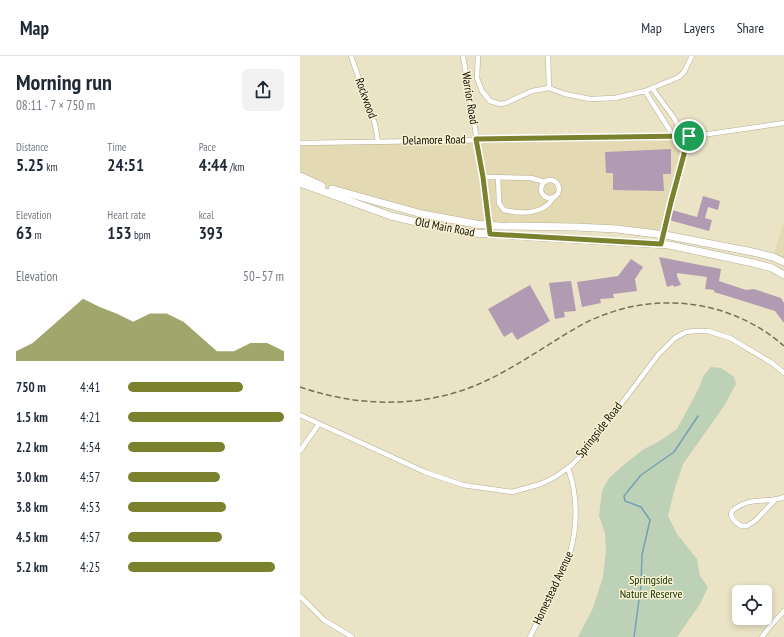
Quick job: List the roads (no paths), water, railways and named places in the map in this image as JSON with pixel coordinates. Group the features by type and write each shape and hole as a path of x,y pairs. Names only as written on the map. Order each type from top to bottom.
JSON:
{"main road":[{"name":"Old Main Road","path":"300,176 324,187 440,218 490,226 600,228 663,235 753,252 773,257 784,262"},
{"name":"Old Main Road","path":"300,183 391,216 472,233 661,244 753,263 772,268 784,275"}],"street":[{"name":"Rockwood","path":"351,56 375,124 378,142"},
{"name":"Warrior Road","path":"463,56 483,177 490,234"},
{"path":"478,56 477,78 482,91 486,97 494,103 500,104 506,103 532,91 549,88 565,94 590,99 607,99 645,91 679,77 684,72 692,56"},
{"path":"548,56 549,88"},
{"path":"652,88 674,118 683,136"},
{"path":"645,91 674,137"},
{"name":"Delamore Road","path":"300,143 674,137 784,123"},
{"path":"661,244 689,136"},
{"path":"483,177 498,177 531,178 545,182 553,181 559,186 558,193 548,204 534,212 504,210 499,203 498,177"},
{"path":"545,182 541,188 542,193 547,198 553,198"},
{"name":"Springside Road","path":"300,415 424,472 463,486 512,492 541,484 568,468 588,448 640,378 666,346 675,338 686,332 701,330 730,338 757,353 778,367 784,373"},
{"path":"300,451 319,424"},
{"name":"Homestead Avenue","path":"530,637 563,572 573,543 576,516 574,487 568,468"},
{"path":"774,501 756,520 746,526 741,526 731,515 732,510 745,502 774,501 784,497"},
{"path":"300,596 324,620 352,637"},
{"path":"762,637 766,630 784,611"}],"waterway":[{"path":"634,637 641,585 642,555 650,520 641,507 625,501 624,496 641,475 674,452 698,416"}],"railway":[{"path":"300,387 342,398 363,401 385,402 428,399 469,388 484,382 528,358 583,324 608,313 634,306 661,303 687,304 713,309 738,317 762,330 784,346"}],"park label":[{"name":"Springside Nature Reserve","path":"651,587"}]}
